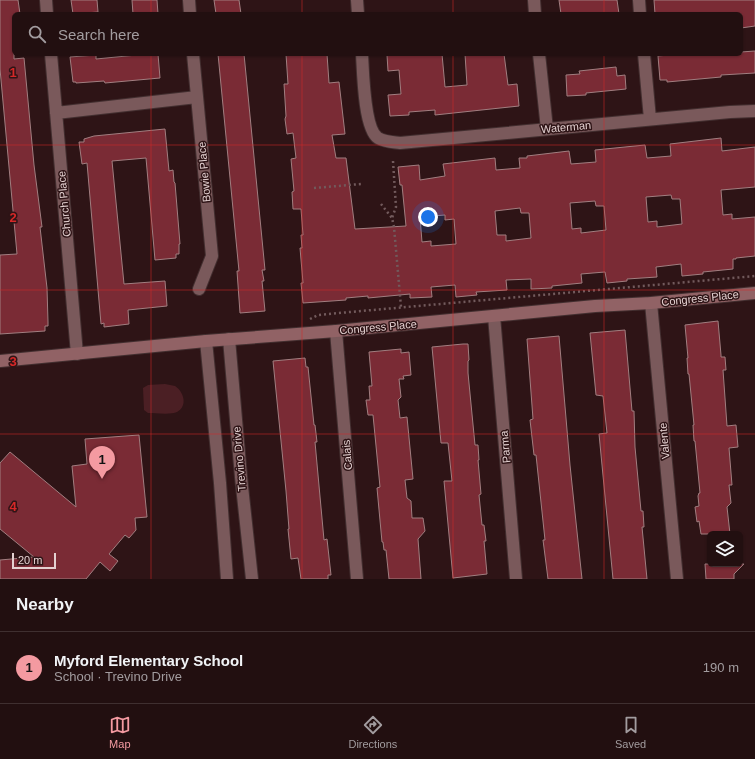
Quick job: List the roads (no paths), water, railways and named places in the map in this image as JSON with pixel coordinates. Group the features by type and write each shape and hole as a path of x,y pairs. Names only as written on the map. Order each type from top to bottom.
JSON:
{"street":[{"path":"46,0 47,12"},
{"path":"188,0 190,12"},
{"path":"357,0 358,12"},
{"path":"534,0 535,12"},
{"path":"639,0 640,12"},
{"name":"Church Place","path":"50,56 77,354"},
{"name":"Bowie Place","path":"193,56 212,256 199,289"},
{"name":"Waterman","path":"362,56 367,115 371,128 377,138 388,142 400,143 650,119 755,111"},
{"path":"539,56 547,129"},
{"path":"644,56 650,119"},
{"path":"56,113 197,97"},
{"name":"Congress Place","path":"0,361 206,341 336,331 595,306 651,303 755,293"},
{"name":"Valente","path":"651,303 677,579"},
{"name":"Parma","path":"494,316 516,579"},
{"name":"Calais","path":"336,331 357,579"},
{"name":"Trevino Drive","path":"229,339 240,477 252,579"},
{"name":"Trevino Drive","path":"206,341 220,483 227,579"}],"place":[{"name":"Myford Elementary School","path":"102,479"}]}
